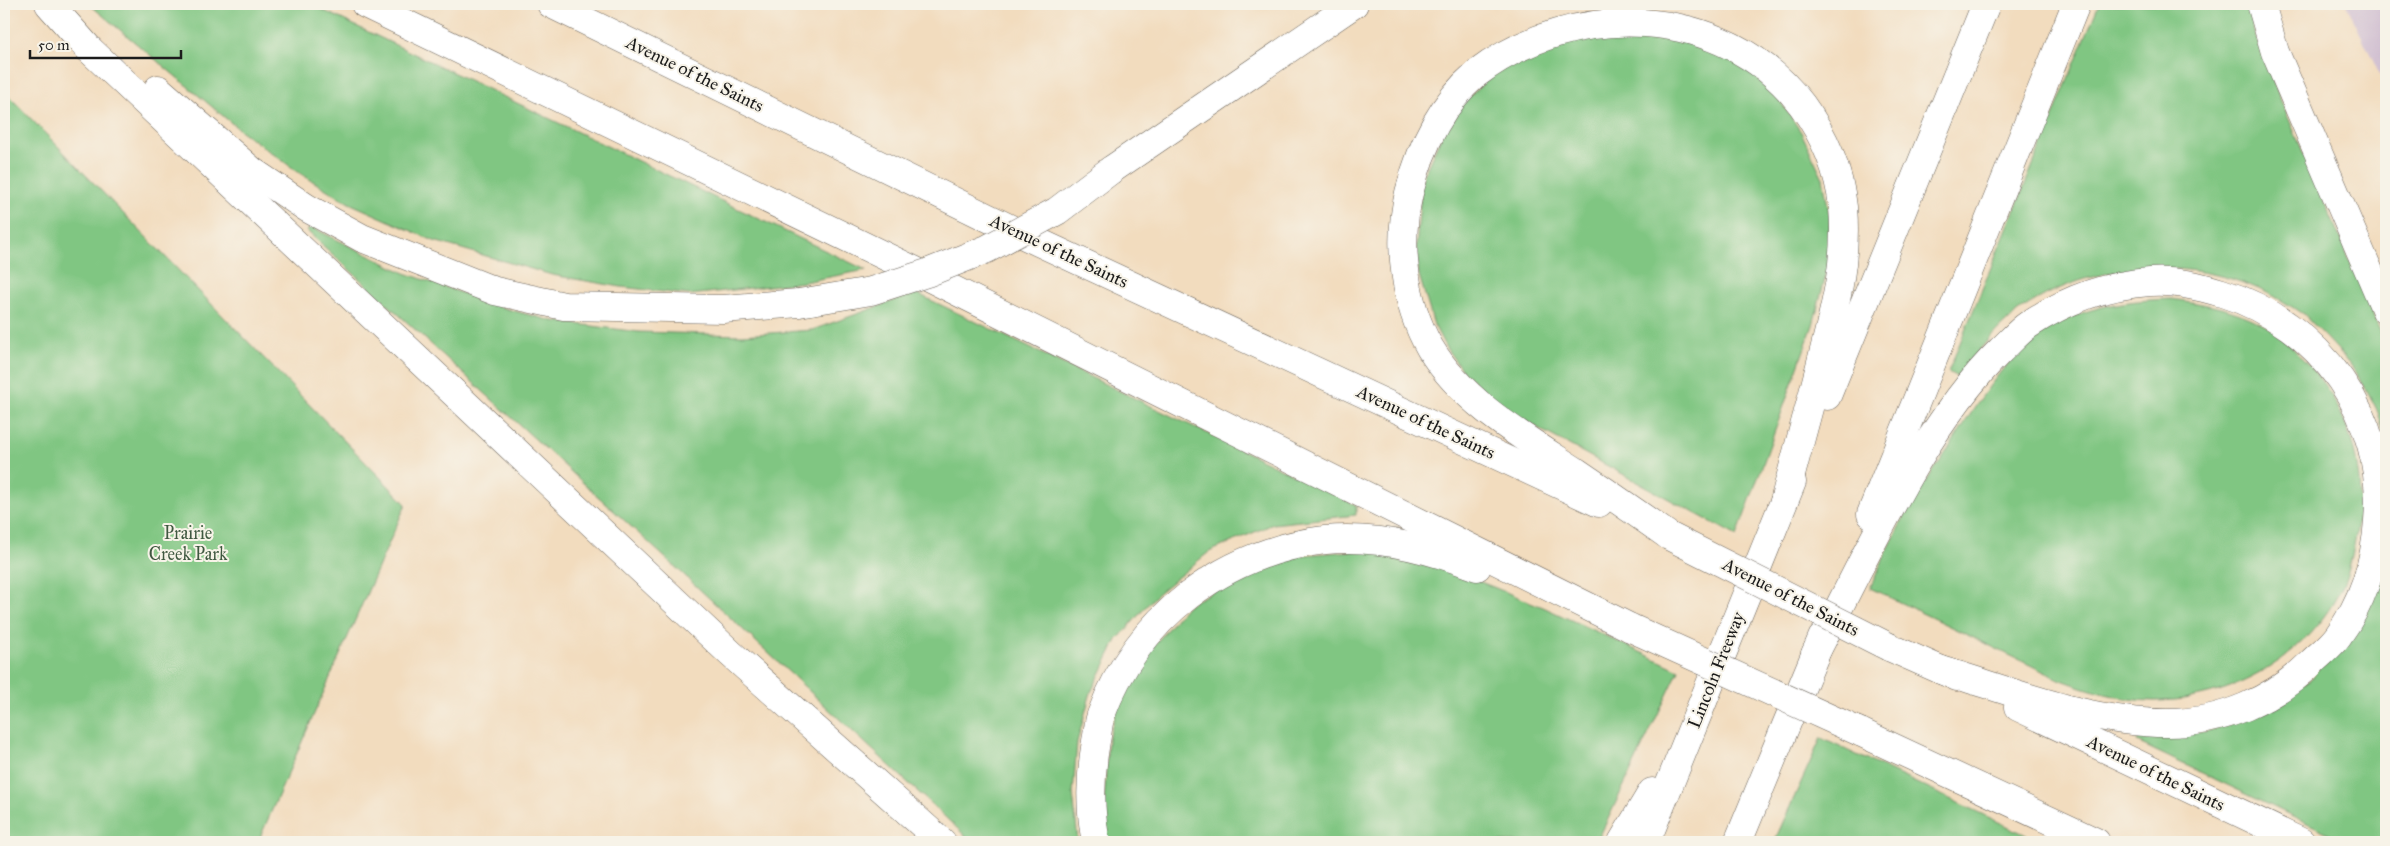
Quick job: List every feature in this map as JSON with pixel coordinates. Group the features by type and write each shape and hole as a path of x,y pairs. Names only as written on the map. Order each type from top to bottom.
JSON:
{"highway":[{"path":"49,4 101,39 252,171 307,208 362,238 425,265 495,291 564,306 723,309 799,303 871,291 927,273 987,249 1057,211 1111,170 1354,4"},
{"path":"49,4 90,50 723,646 942,842"},
{"path":"365,4 922,274 1631,628 2096,842"},
{"name":"Avenue of the Saints","path":"551,4 1019,232 1669,536 1889,647 2301,842"},
{"path":"1785,498 1986,4"},
{"path":"1738,842 1816,654 2076,4"},
{"path":"2261,4 2275,52 2386,311"},
{"path":"1669,536 1501,421 1450,377 1430,347 1415,315 1405,274 1403,241 1406,205 1416,164 1429,134 1450,103 1474,75 1503,53 1533,37 1567,24 1608,18 1637,18 1670,22 1703,32 1735,47 1766,67 1787,86 1809,116 1826,146 1837,174 1843,204 1845,246 1840,290 1785,498"},
{"path":"1816,654 1901,492 1947,415 1985,366 2026,327 2065,304 2104,288 2154,281 2196,284 2238,298 2284,321 2316,348 2344,382 2364,423 2376,463 2380,507 2376,552 2361,597 2336,638 2298,677 2256,702 2212,719 2168,723 2108,719 1941,670"},
{"name":"Lincoln Freeway","path":"1646,842 1785,498"},
{"path":"1096,842 1090,813 1091,768 1101,716 1122,672 1151,629 1189,595 1234,566 1283,548 1327,540 1391,542 1453,558 1631,628"},
{"path":"1622,842 1699,714"}],"shaded area":[{"path":"2346,4 2386,4 2386,87"}],"green space":[{"path":"89,4 310,4 866,270 804,282 690,295 621,287 552,275 434,241 349,203 301,174 241,131"},
{"path":"2099,4 2248,4 2254,32 2281,101 2386,345 2386,448 2382,425 2376,409 2356,373 2342,355 2306,317 2266,293 2233,279 2197,271 2160,268 2124,271 2088,278 2054,291 2013,316 1987,341 1957,377 1948,372"},
{"path":"1661,32 1737,60 1776,95 1801,132 1823,178 1830,218 1829,263 1813,325 1737,536 1510,413 1464,373 1446,348 1434,325 1419,275 1416,248 1422,179 1443,132 1464,102 1501,66 1554,41"},
{"name":"Prairie Creek Park","path":"4,91 406,504 258,842 4,842"},
{"path":"311,227 405,273 507,309 553,321 639,332 742,335 812,330 916,293 1356,505 1356,515 1273,524 1209,552 1157,594 1117,640 1091,692 1077,742 1073,793 1078,842 972,842 682,573 307,231"},
{"path":"2172,299 2232,311 2266,326 2295,350 2320,379 2342,415 2355,455 2359,476 2359,519 2348,570 2342,587 2327,612 2309,635 2288,654 2264,671 2239,684 2183,699 2142,701 2106,694 2059,679 1870,588 1895,535 1917,496 1984,394 2021,350 2036,337 2052,327 2081,313 2126,302"},
{"path":"1374,549 1428,561 1543,607 1679,670 1597,842 1108,842 1103,819 1108,739 1121,695 1152,648 1187,605 1281,557"},
{"path":"2386,556 2386,842 2347,842 2137,742 2140,735 2169,737 2208,731 2278,706 2314,676"},
{"path":"1821,738 2041,842 1774,842"}]}
